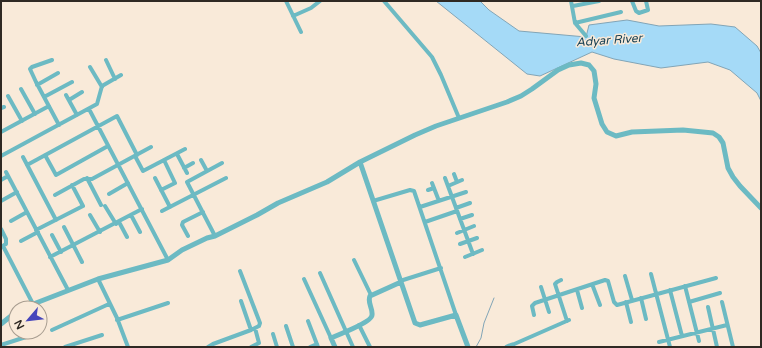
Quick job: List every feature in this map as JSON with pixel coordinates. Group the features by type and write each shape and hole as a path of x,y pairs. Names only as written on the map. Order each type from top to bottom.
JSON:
{"street":[{"path":"286,1 301,32"},
{"path":"293,16 311,8 320,1"},
{"path":"384,1 432,57 459,118"},
{"path":"571,1 575,23 586,36"},
{"path":"573,6 599,1"},
{"path":"632,1 636,11 639,13 648,10 646,1"},
{"path":"575,23 622,12"},
{"path":"52,60 30,68 37,85 59,125"},
{"path":"106,60 115,79"},
{"path":"43,300 98,279 168,260 182,250 215,236 278,203 327,182 360,162 415,135 521,96 558,70 569,65 585,63 594,71 596,84 594,93 595,102 607,132 616,136 632,132 683,130 713,133 719,137 723,143 728,168 733,177 761,208"},
{"path":"90,67 102,87"},
{"path":"37,85 58,73"},
{"path":"1,156 97,104 102,87 122,75"},
{"path":"44,98 72,82"},
{"path":"21,89 35,114"},
{"path":"69,100 82,92"},
{"path":"66,95 77,115"},
{"path":"8,96 22,121"},
{"path":"1,132 49,106"},
{"path":"89,109 168,260"},
{"path":"27,165 117,116 143,171 186,149"},
{"path":"45,155 56,175 108,146"},
{"path":"55,194 87,178 92,179 151,148"},
{"path":"177,154 187,174"},
{"path":"23,157 56,220"},
{"path":"161,190 175,183 164,160"},
{"path":"201,160 207,171"},
{"path":"360,162 414,321 417,325 456,315"},
{"path":"184,168 193,163"},
{"path":"215,236 187,182 222,163"},
{"path":"1,180 7,174 68,290"},
{"path":"448,186 459,181 454,174"},
{"path":"87,178 103,205 127,237"},
{"path":"155,178 170,207"},
{"path":"162,211 226,178"},
{"path":"445,178 473,254"},
{"path":"432,182 439,201"},
{"path":"109,194 128,183"},
{"path":"21,241 83,206 72,185"},
{"path":"428,190 434,188"},
{"path":"373,201 413,190 468,347"},
{"path":"1,201 17,192"},
{"path":"420,207 466,192"},
{"path":"425,222 470,203"},
{"path":"50,257 142,209"},
{"path":"11,221 27,212"},
{"path":"188,236 182,225 183,222 203,212"},
{"path":"90,215 100,232"},
{"path":"131,215 140,232"},
{"path":"460,219 472,215"},
{"path":"457,233 474,226"},
{"path":"64,227 82,262"},
{"path":"1,229 6,241 6,244 2,247 31,300"},
{"path":"52,235 61,252"},
{"path":"460,244 477,238"},
{"path":"465,257 482,250"},
{"path":"354,260 371,295"},
{"path":"331,338 372,317 373,314 368,300 371,295 400,281 441,268"},
{"path":"208,347 259,326 260,323 240,271"},
{"path":"320,273 353,347"},
{"path":"651,274 670,347"},
{"path":"626,276 632,300"},
{"path":"534,315 532,308 533,304 607,280 616,304 716,278"},
{"path":"98,279 128,347"},
{"path":"304,279 335,347"},
{"path":"511,346 568,321 555,283 561,280"},
{"path":"592,284 600,305"},
{"path":"685,286 699,342"},
{"path":"541,287 549,312"},
{"path":"577,290 582,308"},
{"path":"670,290 682,336"},
{"path":"689,302 720,293"},
{"path":"641,298 646,319"},
{"path":"241,301 259,343 251,347"},
{"path":"626,302 631,322"},
{"path":"722,302 733,347"},
{"path":"117,320 168,303"},
{"path":"52,330 109,304"},
{"path":"708,306 717,347"},
{"path":"308,321 317,346 310,347"},
{"path":"359,325 370,347"},
{"path":"659,342 727,325"},
{"path":"286,326 292,347"},
{"path":"273,334 277,347"},
{"path":"65,347 102,335"},
{"path":"1,345 17,340"}],"water":[{"name":"Adyar River","path":"436,1 480,1 489,10 519,31 586,37 589,25 627,20 659,26 711,24 735,27 757,46 761,53 761,101 757,93 730,70 708,62 661,68 614,59 592,52 540,76 527,74"}],"waterway":[{"path":"476,347 481,338 484,323 494,298"}]}
